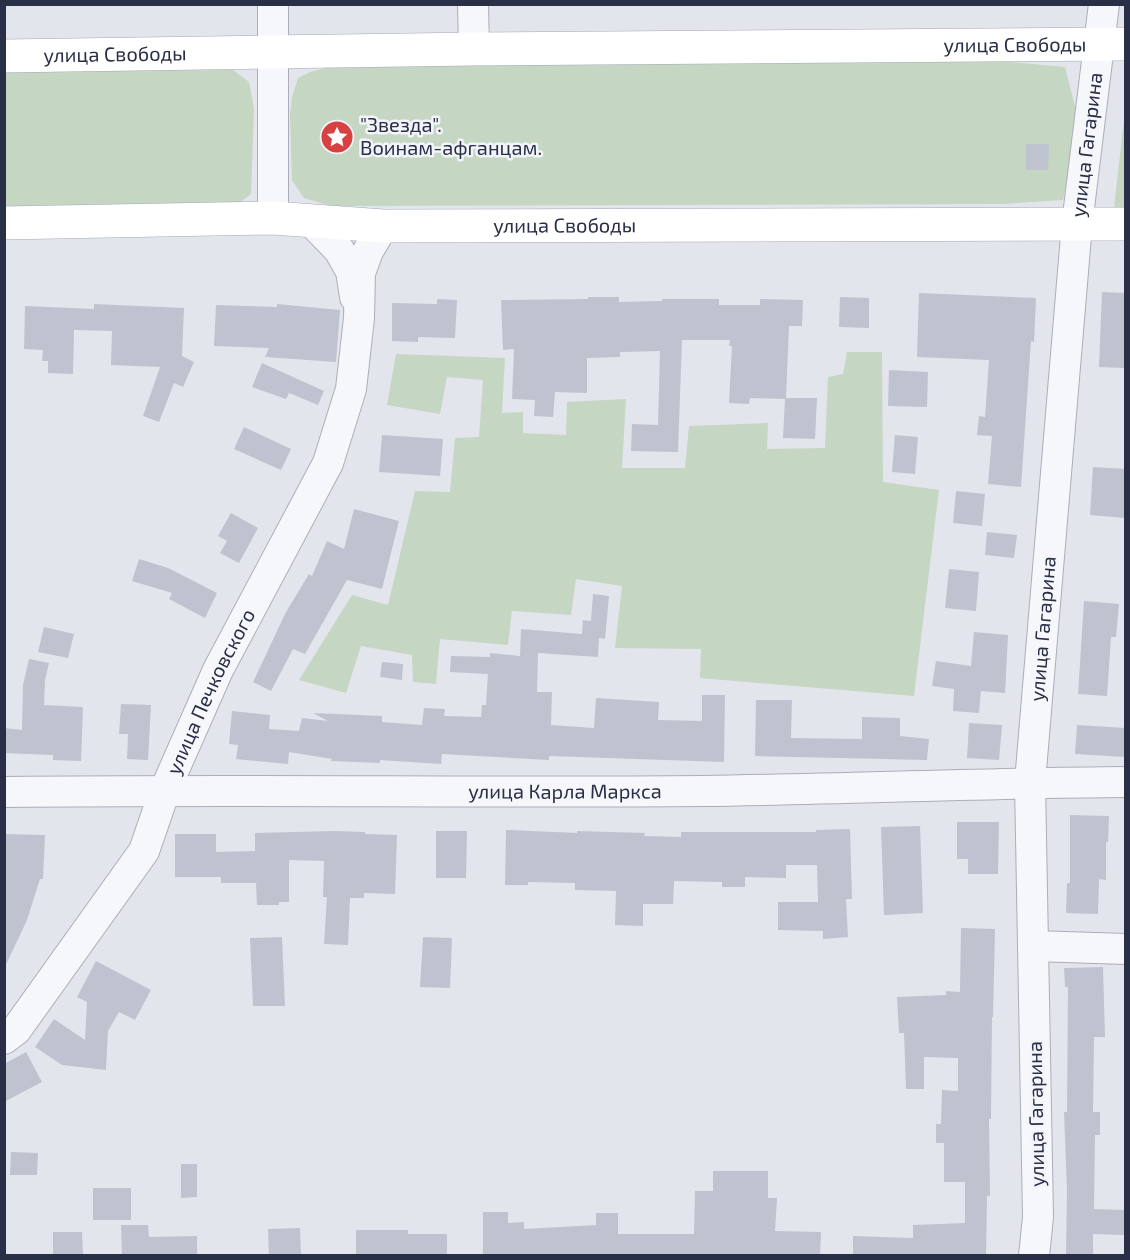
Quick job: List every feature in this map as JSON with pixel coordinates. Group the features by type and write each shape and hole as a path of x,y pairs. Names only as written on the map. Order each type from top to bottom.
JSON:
{"main road":[{"name":"улица Свободы","path":"4,57 474,49 1113,44"},
{"name":"улица Свободы","path":"4,223 273,218 383,226 1125,224"}],"street":[{"path":"273,4 273,218"},
{"path":"473,4 474,49"},
{"name":"улица Гагарина","path":"1034,1256 1038,1217 1030,782 1077,224 1113,44 1104,4"},
{"path":"310,220 339,250 351,271 359,318"},
{"path":"359,318 360,273 368,250 383,226"},
{"name":"улица Печковского","path":"4,1039 16,1030 144,851 165,790 218,670 328,462 351,389 359,318"},
{"name":"улица Карла Маркса","path":"4,792 704,790 1030,782 1125,782"},
{"path":"1034,946 1125,949"}],"green space":[{"path":"1000,61 1065,67 1079,122 1063,200 1002,204 331,206 304,198 292,180 290,115 292,97 298,78 333,66"},
{"path":"233,70 249,82 254,109 251,194 235,206 5,207 4,71"},
{"path":"1125,111 1125,208 1114,208"},
{"path":"847,352 882,352 883,482 939,490 914,696 700,678 701,649 615,648 622,586 576,579 571,615 512,611 508,645 440,639 436,684 413,682 412,655 361,646 346,693 299,680 352,595 388,605 415,491 450,492 455,438 479,437 483,380 447,377 440,414 387,405 396,354 505,358 502,413 523,412 523,433 566,435 567,402 626,399 622,468 685,468 689,426 768,423 767,449 825,448 828,377 843,374"}],"building":[{"path":"1026,144 1049,144 1048,170 1026,170"},
{"path":"1102,292 1125,293 1125,368 1099,367"},
{"path":"919,293 1036,298 1021,487 988,484 992,436 977,435 979,416 985,417 989,360 917,357"},
{"path":"588,297 619,297 619,302 719,299 719,305 760,305 760,299 803,300 802,326 789,326 786,398 817,398 815,439 783,438 785,399 750,398 749,404 729,403 732,346 729,346 730,340 682,340 678,452 631,451 632,424 658,425 660,351 620,352 620,357 587,358 587,393 555,392 553,417 534,416 535,400 512,399 514,349 503,350 501,300 588,299"},
{"path":"840,297 869,298 869,328 839,327"},
{"path":"437,299 457,300 455,338 418,337 418,342 392,341 392,303 437,304"},
{"path":"94,304 184,308 182,356 194,362 183,387 174,383 159,422 143,416 160,367 111,365 112,331 74,330 73,374 48,373 48,361 42,361 43,350 24,349 25,306 94,309"},
{"path":"277,304 340,310 336,362 265,357 269,348 214,346 216,305 277,307"},
{"path":"262,363 324,391 318,405 289,393 286,399 252,387"},
{"path":"889,370 928,372 927,407 888,406"},
{"path":"244,427 291,449 281,470 234,449"},
{"path":"382,435 443,439 440,476 379,472"},
{"path":"895,435 918,437 915,474 892,472"},
{"path":"1093,467 1125,469 1125,518 1090,515"},
{"path":"956,491 985,494 982,526 953,523"},
{"path":"354,509 399,521 382,589 347,580 305,654 293,649 271,691 253,682 286,612 309,574 312,576 327,541 344,549"},
{"path":"231,513 258,528 239,563 220,553 227,541 218,536"},
{"path":"987,532 1017,535 1014,558 985,555"},
{"path":"139,559 168,568 217,593 205,618 169,599 172,593 132,581"},
{"path":"949,569 979,572 976,611 945,608"},
{"path":"593,594 609,596 605,639 599,638 598,657 538,653 537,692 552,692 551,725 594,728 596,698 659,702 658,720 702,721 702,695 725,695 724,762 549,756 549,760 442,754 441,764 380,760 380,763 331,761 332,759 289,752 288,764 236,759 238,745 229,744 232,711 270,715 269,729 299,731 302,718 328,721 313,713 382,716 382,722 422,725 424,708 445,709 444,716 481,717 482,705 486,705 488,674 450,672 451,656 490,657 490,653 520,656 521,629 582,634 583,620 591,621"},
{"path":"1084,601 1119,604 1116,637 1111,637 1107,696 1078,694"},
{"path":"44,627 74,634 68,658 38,652"},
{"path":"974,632 1008,635 1005,693 981,691 979,713 953,711 954,689 932,686 936,661 971,666"},
{"path":"29,659 49,663 45,680 44,705 83,707 81,761 53,760 53,755 4,753 4,728 22,730 23,685"},
{"path":"382,662 403,664 402,680 380,677"},
{"path":"756,700 792,700 791,738 862,739 862,717 900,718 900,736 929,739 927,760 755,756"},
{"path":"121,704 151,705 148,760 127,759 128,734 119,734"},
{"path":"969,723 1002,725 999,760 967,758"},
{"path":"1077,725 1125,728 1125,757 1075,754"},
{"path":"1070,815 1109,816 1106,880 1099,879 1098,914 1066,913 1067,883 1070,883"},
{"path":"957,822 999,822 998,874 968,874 968,859 957,859"},
{"path":"920,826 923,913 884,915 881,827"},
{"path":"850,829 852,899 846,899 848,937 823,939 823,931 778,930 778,902 818,902 817,865 786,865 786,878 745,877 745,887 722,887 722,882 674,881 673,904 643,904 643,926 615,925 616,891 575,890 575,883 528,882 528,885 505,885 506,830 645,833 644,836 681,837 681,832 816,832 816,830"},
{"path":"334,831 397,835 395,894 364,893 364,898 350,898 348,945 324,944 327,897 323,897 324,861 289,860 289,902 279,902 279,905 257,905 256,883 221,883 221,877 175,877 175,834 216,834 216,852 255,851 255,833"},
{"path":"436,831 467,831 466,878 436,878"},
{"path":"4,834 45,835 43,879 40,879 27,920 4,969"},
{"path":"961,928 995,929 991,1119 989,1119 990,1196 987,1196 986,1256 853,1256 853,1236 913,1238 913,1225 965,1223 965,1182 944,1182 944,1143 936,1143 936,1124 941,1124 942,1090 958,1091 958,1058 924,1057 924,1089 906,1089 904,1033 899,1033 897,997 946,995 946,991 960,992"},
{"path":"282,937 285,1006 253,1006 250,938"},
{"path":"423,937 452,938 450,988 420,987"},
{"path":"96,961 151,990 135,1020 119,1012 108,1031 106,1070 62,1065 35,1047 54,1019 85,1040 87,1002 77,997"},
{"path":"1103,967 1105,1037 1094,1037 1093,1112 1100,1112 1100,1135 1095,1135 1094,1209 1125,1210 1124,1235 1093,1234 1093,1256 1066,1256 1067,1190 1064,1112 1067,1112 1068,987 1065,987 1064,968"},
{"path":"26,1052 42,1082 4,1102 4,1064"},
{"path":"11,1152 38,1153 37,1175 10,1175"},
{"path":"181,1164 197,1164 197,1197 181,1198"},
{"path":"713,1171 768,1171 768,1198 777,1198 775,1231 821,1232 820,1256 483,1256 483,1212 508,1212 508,1223 524,1222 524,1229 596,1225 596,1213 618,1213 618,1234 694,1234 695,1191 713,1191"},
{"path":"93,1188 131,1188 131,1220 93,1220"},
{"path":"121,1225 148,1225 149,1237 197,1236 197,1256 122,1256"},
{"path":"300,1228 301,1256 269,1256 268,1229"},
{"path":"356,1230 408,1230 408,1234 447,1234 447,1256 356,1256"},
{"path":"53,1232 82,1232 83,1256 53,1256"}],"place":[{"name":"\"Звезда\". Воинам-афганцам.","path":"337,137"}]}
